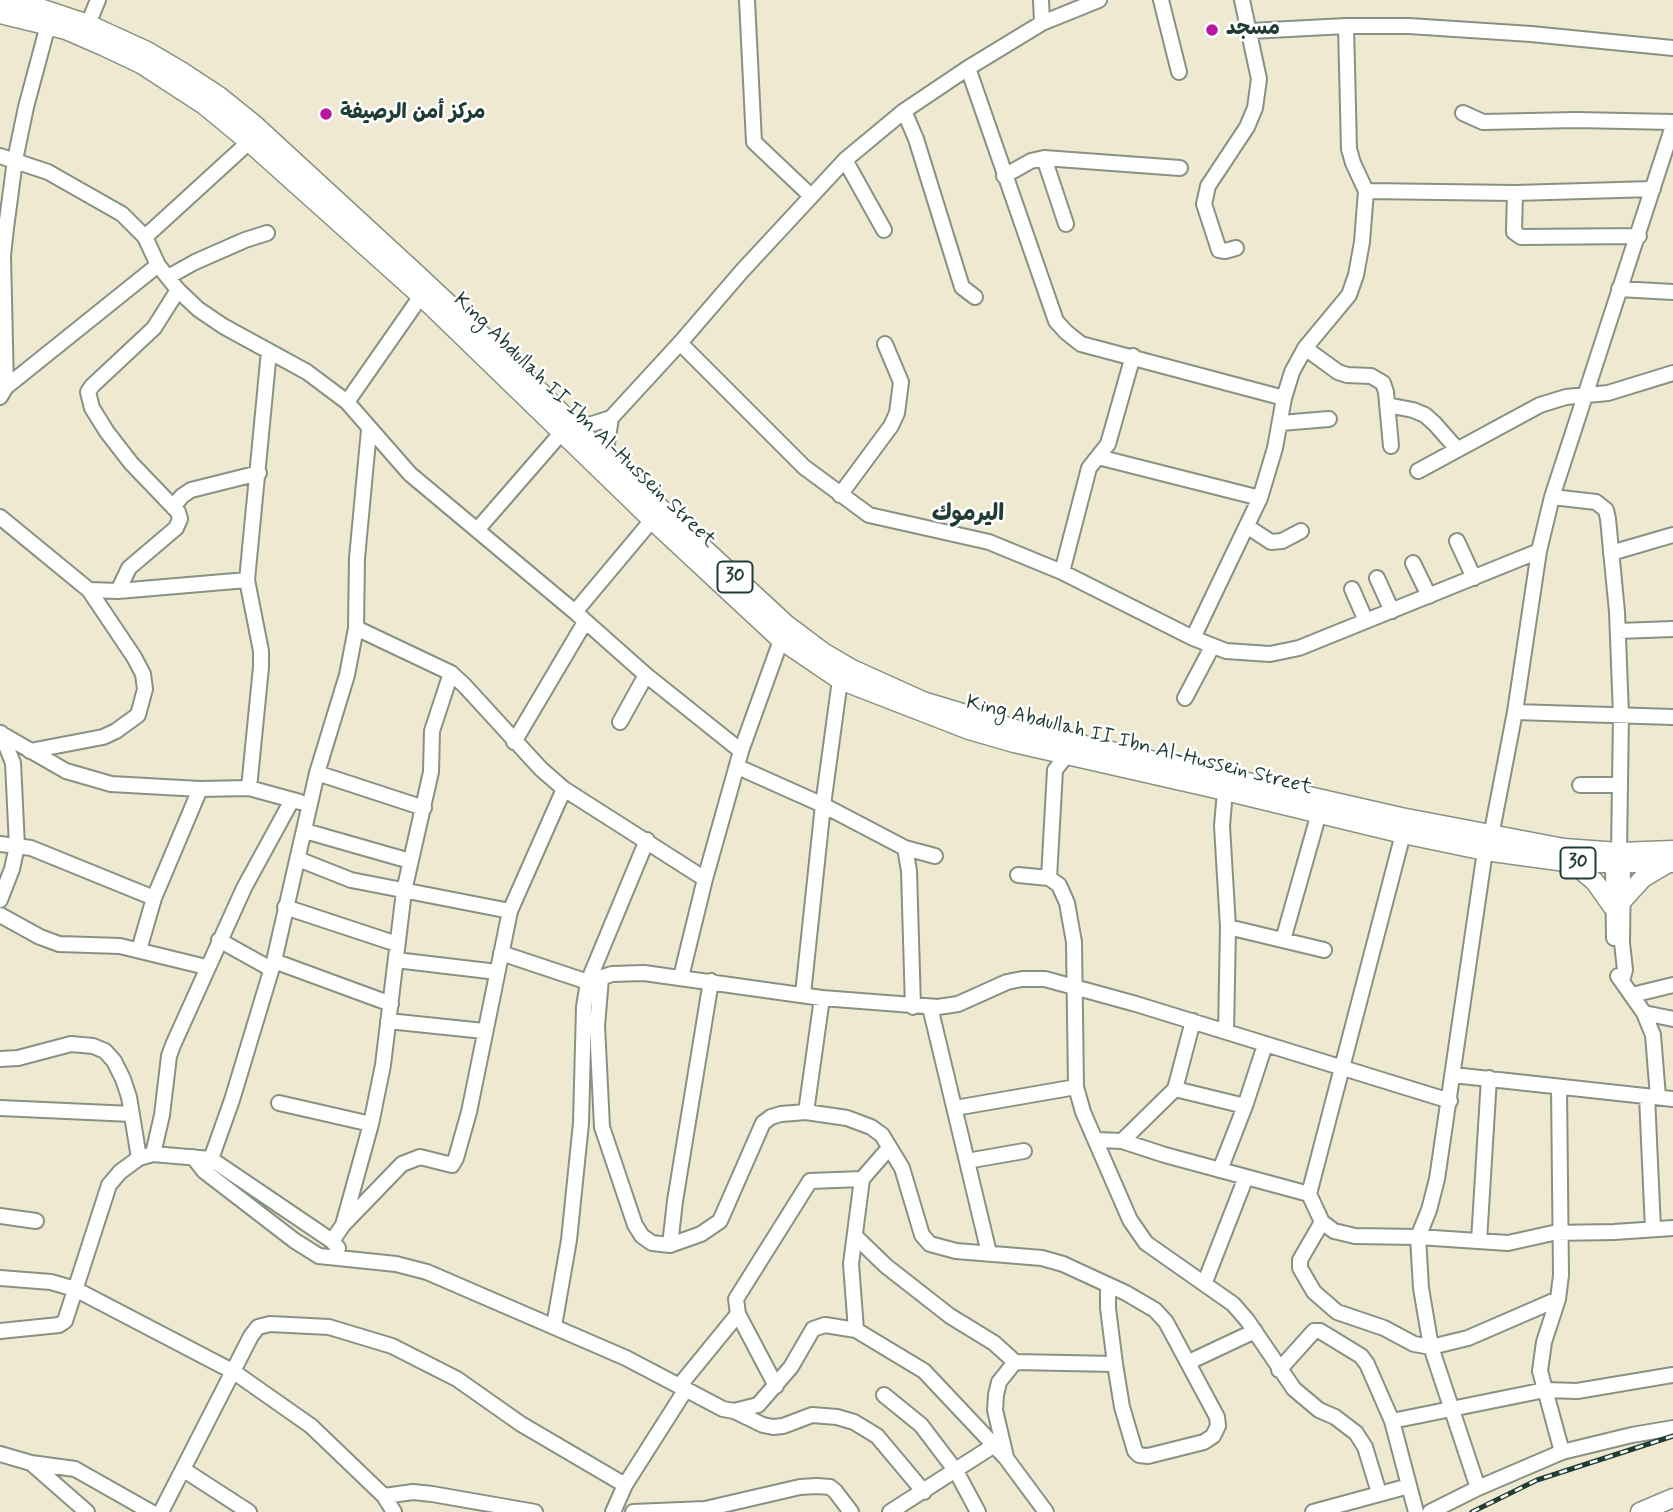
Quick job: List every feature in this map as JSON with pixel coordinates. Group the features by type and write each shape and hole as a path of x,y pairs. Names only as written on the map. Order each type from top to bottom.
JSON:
{"main road":[{"name":"King Abdullah II Ibn Al-Hussein Street","path":"7,0 32,5 88,24 147,51 191,77 255,125 300,177 421,296 496,357"},
{"name":"King Abdullah II Ibn Al-Hussein Street","path":"0,14 66,30 141,64 204,105 249,142 300,177 496,357 568,429 652,520 781,640 841,680 969,730 1071,749 1573,863 1672,859"},
{"name":"King Abdullah II Ibn Al-Hussein Street","path":"568,429 605,456 787,625 823,652 876,681 923,701 1071,749 1225,791 1403,834 1564,848 1618,860"},
{"path":"1573,863 1618,903 1643,878 1672,859"},
{"path":"1640,1512 1673,1498"},
{"path":"1664,1512 1673,1508"}],"street":[{"path":"88,24 99,0"},
{"path":"747,0 754,142 811,196"},
{"path":"1041,0 1042,23"},
{"path":"605,456 606,436 611,418 845,160 904,111 968,68 1042,23 1100,0"},
{"path":"1161,0 1179,72"},
{"path":"1236,248 1221,251 1216,247 1206,214 1204,195 1247,127 1255,107 1259,79 1251,31 1242,0"},
{"path":"2,393 3,256 15,160 48,25"},
{"path":"1251,31 1346,26 1468,29 1673,48"},
{"path":"1193,638 1260,498 1276,449 1284,398 1292,372 1305,348 1349,295 1356,275 1366,191 1349,149 1346,26"},
{"path":"968,68 1056,321 1081,344 1284,398"},
{"path":"904,111 916,139 962,287 975,297"},
{"path":"1463,113 1483,122 1576,120 1673,124 1639,236 1583,396 1552,496 1539,551 1515,712 1488,843 1437,1179 1418,1237 1421,1288 1431,1348 1478,1488"},
{"path":"145,237 249,142"},
{"path":"0,156 48,172 122,214 145,237 158,265 198,309 223,326 307,372 347,402 369,430 411,474 646,675 741,751"},
{"path":"1004,176 1031,161 1044,158 1180,168"},
{"path":"1044,158 1066,224"},
{"path":"845,160 884,230"},
{"path":"1366,191 1515,193 1653,189"},
{"path":"1515,193 1514,232 1521,237 1639,236"},
{"path":"168,277 195,262 267,233"},
{"path":"2,393 158,265"},
{"path":"1619,289 1673,292"},
{"path":"118,591 129,568 179,524 180,516 150,485 107,432 92,408 88,392 153,328 178,290"},
{"path":"347,402 421,296"},
{"path":"680,343 804,467 869,515 989,542 1062,572 1212,647 1248,654 1284,652 1539,551"},
{"path":"841,495 891,426 897,413 901,382 885,344"},
{"path":"1305,348 1342,374 1371,376 1380,380 1385,387 1391,446"},
{"path":"249,788 261,651 247,580 269,351"},
{"path":"1062,572 1090,468 1108,444 1133,356"},
{"path":"1418,471 1540,405 1566,397 1625,389 1673,373"},
{"path":"1387,405 1425,415 1457,449"},
{"path":"477,530 568,429 611,418"},
{"path":"1280,423 1329,419"},
{"path":"208,1165 232,1100 272,965 317,773 347,675 356,628 357,558 369,430"},
{"path":"1098,457 1260,498"},
{"path":"173,507 191,490 259,473"},
{"path":"1552,496 1592,501 1603,507 1608,519 1618,631 1621,715 1618,903 1625,970 1622,981 1644,1013 1655,1044 1652,1096 1653,1229"},
{"path":"0,517 89,590 134,657 143,674 145,689 138,715 103,737 30,751"},
{"path":"514,742 580,617 652,520"},
{"path":"1248,527 1271,542 1282,541 1301,531"},
{"path":"1611,553 1673,535"},
{"path":"1457,541 1474,578"},
{"path":"1413,563 1429,596"},
{"path":"1377,578 1392,611"},
{"path":"89,590 118,591 247,580"},
{"path":"1352,589 1366,621"},
{"path":"356,628 451,673 514,742 564,789 705,879"},
{"path":"1618,631 1673,629"},
{"path":"681,977 741,751 781,640"},
{"path":"1185,698 1212,647"},
{"path":"343,1225 383,1065 404,891 431,772 432,731 451,673"},
{"path":"620,722 646,675"},
{"path":"803,994 823,805 841,680"},
{"path":"1515,712 1673,717"},
{"path":"0,733 66,771 111,783 200,789 249,788 310,805"},
{"path":"0,733 13,763 17,846 12,869 0,900"},
{"path":"1049,878 1054,775 1057,766 1071,749"},
{"path":"738,768 823,805 905,848 935,856"},
{"path":"317,773 424,808"},
{"path":"1580,785 1620,785"},
{"path":"139,950 154,898 200,789"},
{"path":"332,1241 343,1225 402,1164 420,1157 452,1165 459,1151 469,1112 510,911 564,789"},
{"path":"1225,791 1222,826 1228,927 1226,1032"},
{"path":"146,1156 162,1115 169,1056 206,967 244,888 292,800"},
{"path":"1283,940 1319,813"},
{"path":"305,831 410,861"},
{"path":"1403,834 1309,1194 1322,1222 1334,1231 1355,1236 1514,1242 1539,1235 1673,1228"},
{"path":"554,1326 569,1240 581,1123 584,1007 647,840"},
{"path":"0,844 47,853 154,898"},
{"path":"905,848 909,871 913,1007"},
{"path":"298,859 351,880 510,911"},
{"path":"1018,874 1049,878 1059,884 1067,903 1074,942 1076,1087 1083,1112 1130,1220 1146,1243 1233,1304 1255,1331 1279,1370 1304,1398 1319,1410 1342,1421 1356,1433 1365,1447 1379,1493"},
{"path":"285,907 397,944"},
{"path":"0,915 40,937 60,944 139,950 206,967"},
{"path":"1228,927 1324,950"},
{"path":"219,940 272,965 391,1004"},
{"path":"501,953 594,980 624,972 913,1007 958,1004 1007,982 1045,979 1193,1021 1450,1101"},
{"path":"396,960 497,972"},
{"path":"594,980 601,1127 635,1224 642,1236 652,1243 670,1244 701,1234 720,1221 763,1123 781,1114 806,1112 847,1118 871,1127 882,1135 902,1168 922,1235 930,1244 956,1251 1042,1258 1108,1285 1155,1310 1166,1322 1189,1362 1217,1418 1219,1423 1213,1436 1204,1441 1143,1457 1135,1451 1122,1407 1115,1364 1108,1285"},
{"path":"670,1244 711,981"},
{"path":"1632,995 1673,985"},
{"path":"806,1112 822,998"},
{"path":"930,1007 989,1253"},
{"path":"1644,1013 1673,1019"},
{"path":"388,1021 484,1031"},
{"path":"1122,1141 1175,1089 1193,1021"},
{"path":"0,1059 18,1058 71,1044 93,1046 105,1051 114,1061 123,1079 146,1156"},
{"path":"1220,1170 1265,1045"},
{"path":"1453,1075 1673,1099"},
{"path":"1479,1241 1489,1078"},
{"path":"955,1108 1076,1087"},
{"path":"1559,1087 1562,1233 1558,1299 1540,1359 1540,1371 1562,1452"},
{"path":"1175,1089 1245,1106"},
{"path":"279,1103 370,1124"},
{"path":"0,1108 132,1114"},
{"path":"1097,1140 1122,1141 1309,1194"},
{"path":"856,1330 851,1264 862,1179 889,1148"},
{"path":"967,1161 1024,1151"},
{"path":"0,1331 62,1323 66,1318 109,1185 120,1172 146,1156 192,1157 208,1165 332,1241 343,1259"},
{"path":"208,1165 295,1241 319,1256 396,1264 427,1272 554,1326 683,1387 723,1409 763,1425 783,1426 812,1415 837,1417 854,1422 868,1428 877,1436 924,1492"},
{"path":"1205,1282 1246,1177"},
{"path":"776,1386 738,1314 736,1299 810,1181 862,1179"},
{"path":"0,1216 36,1221"},
{"path":"1322,1222 1300,1260 1302,1272 1314,1292 1337,1312 1384,1328 1414,1344 1431,1348 1468,1338 1558,1299"},
{"path":"855,1236 897,1275 950,1316 994,1343 1015,1362 1115,1364"},
{"path":"0,1278 51,1282 75,1289 234,1372 311,1426 384,1496 394,1512"},
{"path":"613,1512 625,1485 683,1387 738,1314"},
{"path":"161,1512 258,1327 270,1324 329,1327 392,1346 457,1379 521,1424 625,1485"},
{"path":"733,1411 758,1405 791,1367 813,1329 825,1325 856,1330 924,1371 1006,1458 1046,1512"},
{"path":"1189,1362 1255,1331"},
{"path":"1279,1370 1312,1333 1321,1331 1361,1356 1392,1421 1416,1512"},
{"path":"1006,1458 995,1410 999,1382 1015,1362"},
{"path":"1392,1421 1545,1390 1577,1391 1673,1375"},
{"path":"884,1395 921,1426 956,1471 978,1512"},
{"path":"1430,1512 1562,1452 1673,1428"},
{"path":"890,1512 993,1446"},
{"path":"0,1454 31,1463 75,1469 151,1512"},
{"path":"31,1463 87,1512"},
{"path":"184,1470 249,1512"},
{"path":"633,1512 705,1509 817,1486 830,1487 851,1512"},
{"path":"1313,1512 1409,1486"},
{"path":"384,1496 422,1493 535,1512"}],"railway":[{"path":"1472,1512 1537,1480 1673,1436"}],"place":[{"name":"مسجد","path":"1212,30"},
{"name":"مركز أمن الرصيفة","path":"326,114"}],"district":[{"name":"اليرموك","path":"968,515"}]}
